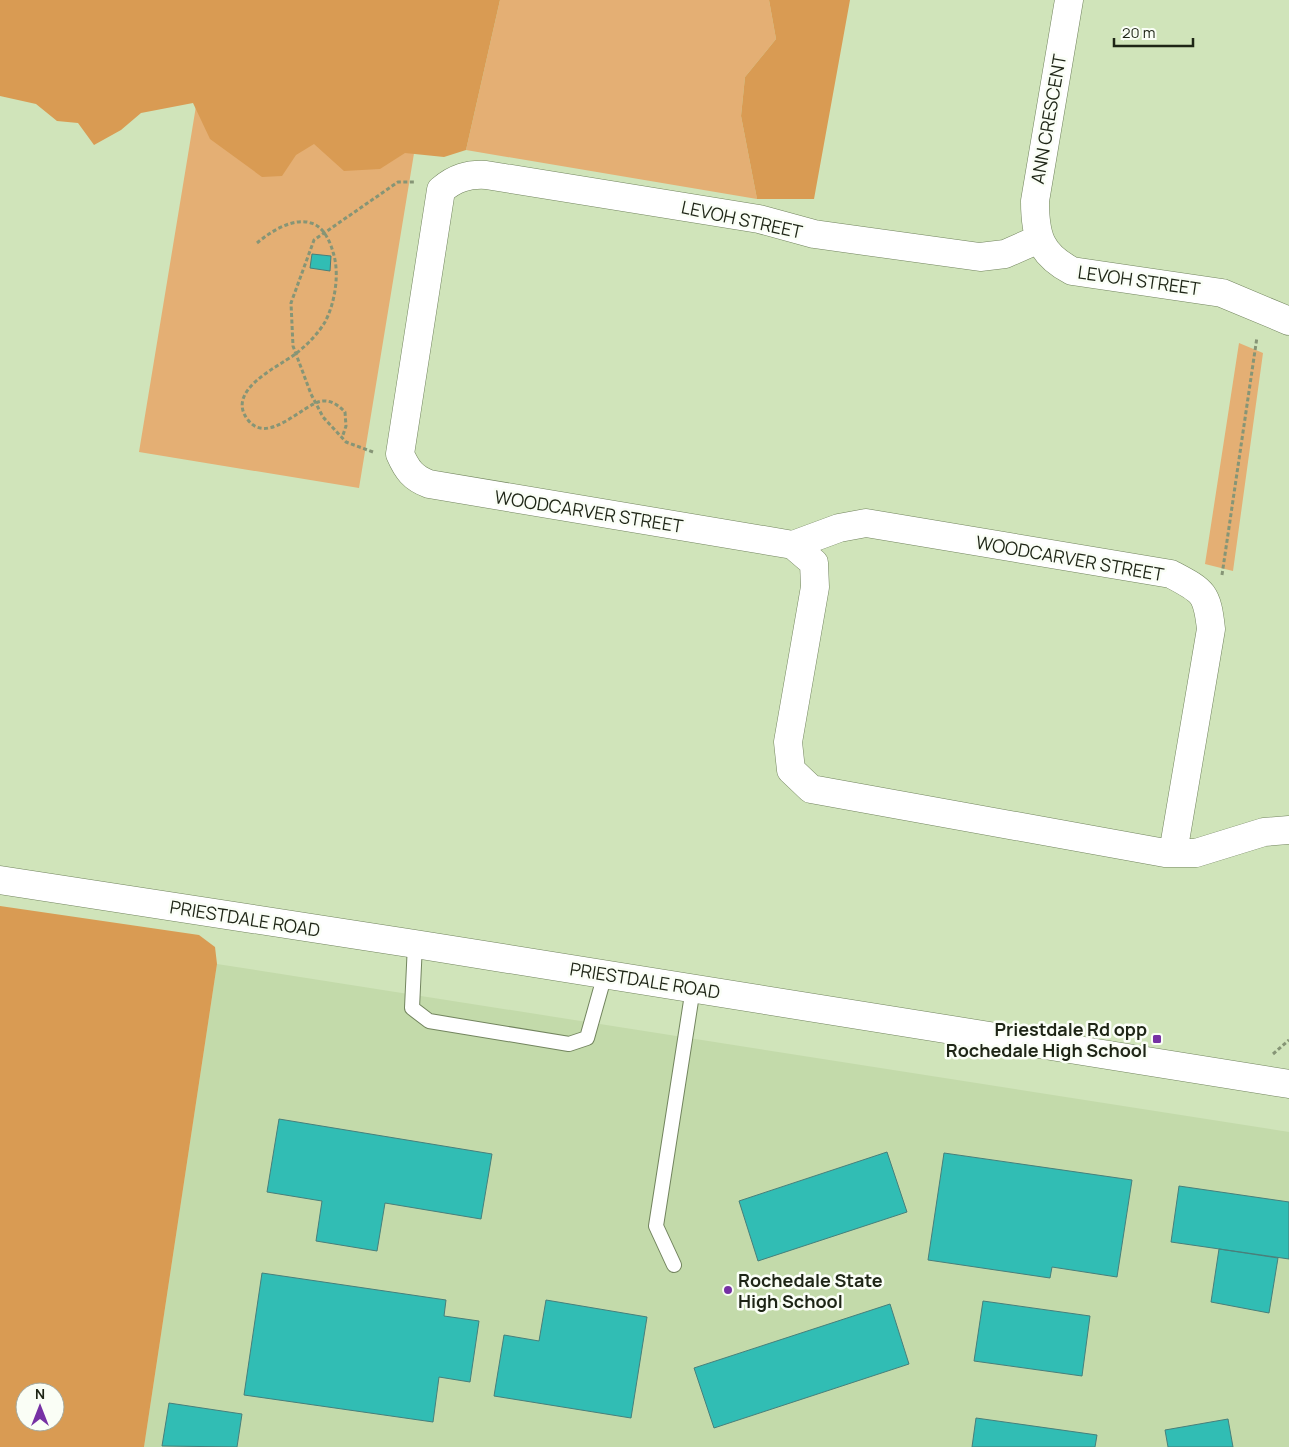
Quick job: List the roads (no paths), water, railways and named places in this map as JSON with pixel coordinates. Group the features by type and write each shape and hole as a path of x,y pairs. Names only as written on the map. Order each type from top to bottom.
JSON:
{"street":[{"name":"ANN CRESCENT","path":"1039,239 1035,224 1035,201 1069,0"},
{"name":"LEVOH STREET","path":"400,454 441,190 451,181 470,174 759,219 814,234 980,257 1005,254 1039,239 1041,245 1056,263 1072,271 1222,292 1289,321"},
{"name":"WOODCARVER STREET","path":"400,454 406,469 416,480 429,484 793,544 839,528 866,524 1171,574 1200,589 1208,607 1211,629 1173,854"},
{"path":"793,544 814,563 815,587 788,742 791,770 811,790 1173,854 1196,853 1264,832 1289,830"},
{"name":"PRIESTDALE ROAD","path":"0,880 605,974 1289,1084"}],"lane":[{"path":"415,944 412,1008 429,1021 569,1044 587,1038 605,974"},
{"path":"674,1264 656,1226 693,988"}],"place":[{"name":"Priestdale Rd opp Rochedale High School","path":"1157,1039"},
{"name":"Rochedale State High School","path":"728,1290"}]}
